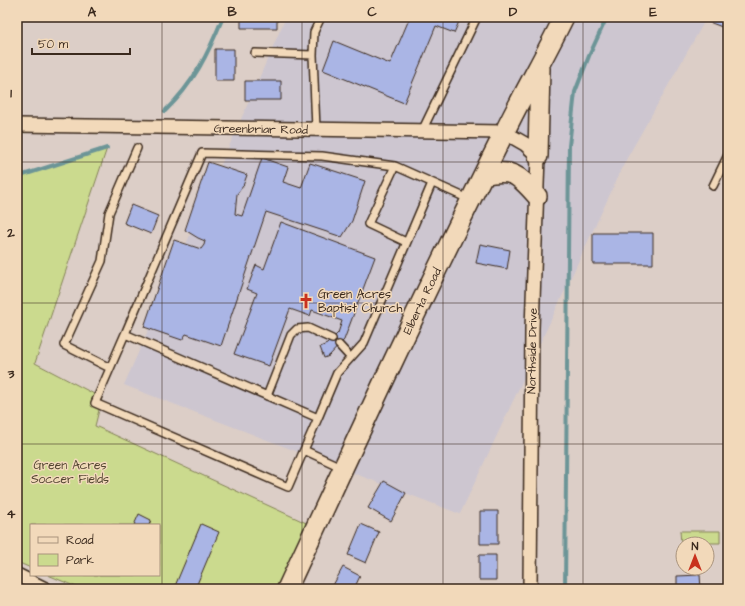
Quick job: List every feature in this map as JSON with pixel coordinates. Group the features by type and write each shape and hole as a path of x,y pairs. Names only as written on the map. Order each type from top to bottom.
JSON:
{"street":[{"name":"Elberta Road","path":"287,589 386,376 483,175 564,17"},
{"path":"538,156 540,65"},
{"name":"Greenbriar Road","path":"17,125 504,132"},
{"path":"504,132 525,144 538,156"},
{"name":"Northside Drive","path":"530,589 532,330 538,156"},
{"path":"483,175 499,172 512,173 522,179 537,196"},
{"path":"17,575 45,589"}],"lane":[{"path":"316,129 313,55 314,32 321,17"},
{"path":"422,131 477,17"},
{"path":"255,53 313,55"},
{"path":"110,368 64,345 102,261 109,213 138,148"},
{"path":"432,183 364,343 337,372 288,487 95,403 202,153 322,156 395,166 471,200"},
{"path":"713,186 728,156"},
{"path":"395,166 368,224 406,242"},
{"path":"267,396 291,335 297,329 308,328 332,339"},
{"path":"125,334 318,418"},
{"path":"339,345 350,357"},
{"path":"304,450 343,468"}],"shaded area":[{"path":"286,17 707,17 627,158 460,514 124,385"}],"green space":[{"name":"Green Acres Soccer Fields","path":"107,148 35,363 102,398 95,426 315,527 287,589 81,589 50,576 160,576 160,524 30,524 30,568 17,562 17,177"},
{"path":"680,531 720,531 720,543 715,543 715,536 680,536"}],"building":[{"path":"241,17 277,17 277,28 241,28"},
{"path":"410,17 461,17 454,33 436,26 404,103 323,70 334,41 390,64"},
{"path":"696,17 726,17 722,27"},
{"path":"215,49 234,49 234,81 215,81"},
{"path":"245,81 281,81 281,100 245,100"},
{"path":"262,158 288,167 283,182 301,188 310,163 365,181 352,221 342,237 266,212 221,346 186,334 182,340 144,327 174,240 201,249 204,245 205,241 185,230 208,162 247,175 243,186 237,194 235,214 242,216"},
{"path":"131,205 158,216 151,234 124,223"},
{"name":"Green Acres Baptist Church","path":"281,222 375,257 344,340 329,356 324,358 320,347 327,344 338,333 342,321 312,310 310,316 290,309 269,366 234,354 257,293 247,289 256,265 264,269"},
{"path":"593,233 653,233 653,264 593,264"},
{"path":"480,244 510,250 507,269 476,263"},
{"path":"384,481 406,493 391,521 368,508"},
{"path":"480,511 498,511 498,544 480,544"},
{"path":"139,514 151,520 149,524 134,524"},
{"path":"201,524 219,532 195,589 182,589 175,586"},
{"path":"361,524 379,532 366,563 348,555"},
{"path":"479,555 496,555 496,580 479,580"},
{"path":"343,567 360,576 354,589 331,589"},
{"path":"677,576 700,576 701,589 677,589"}],"waterway":[{"path":"165,111 192,79 206,56 223,17"},
{"path":"565,589 569,146 575,92 589,56 607,17"},
{"path":"17,177 107,148"}],"place":[{"name":"Green Acres Baptist Church","path":"306,301"}]}
